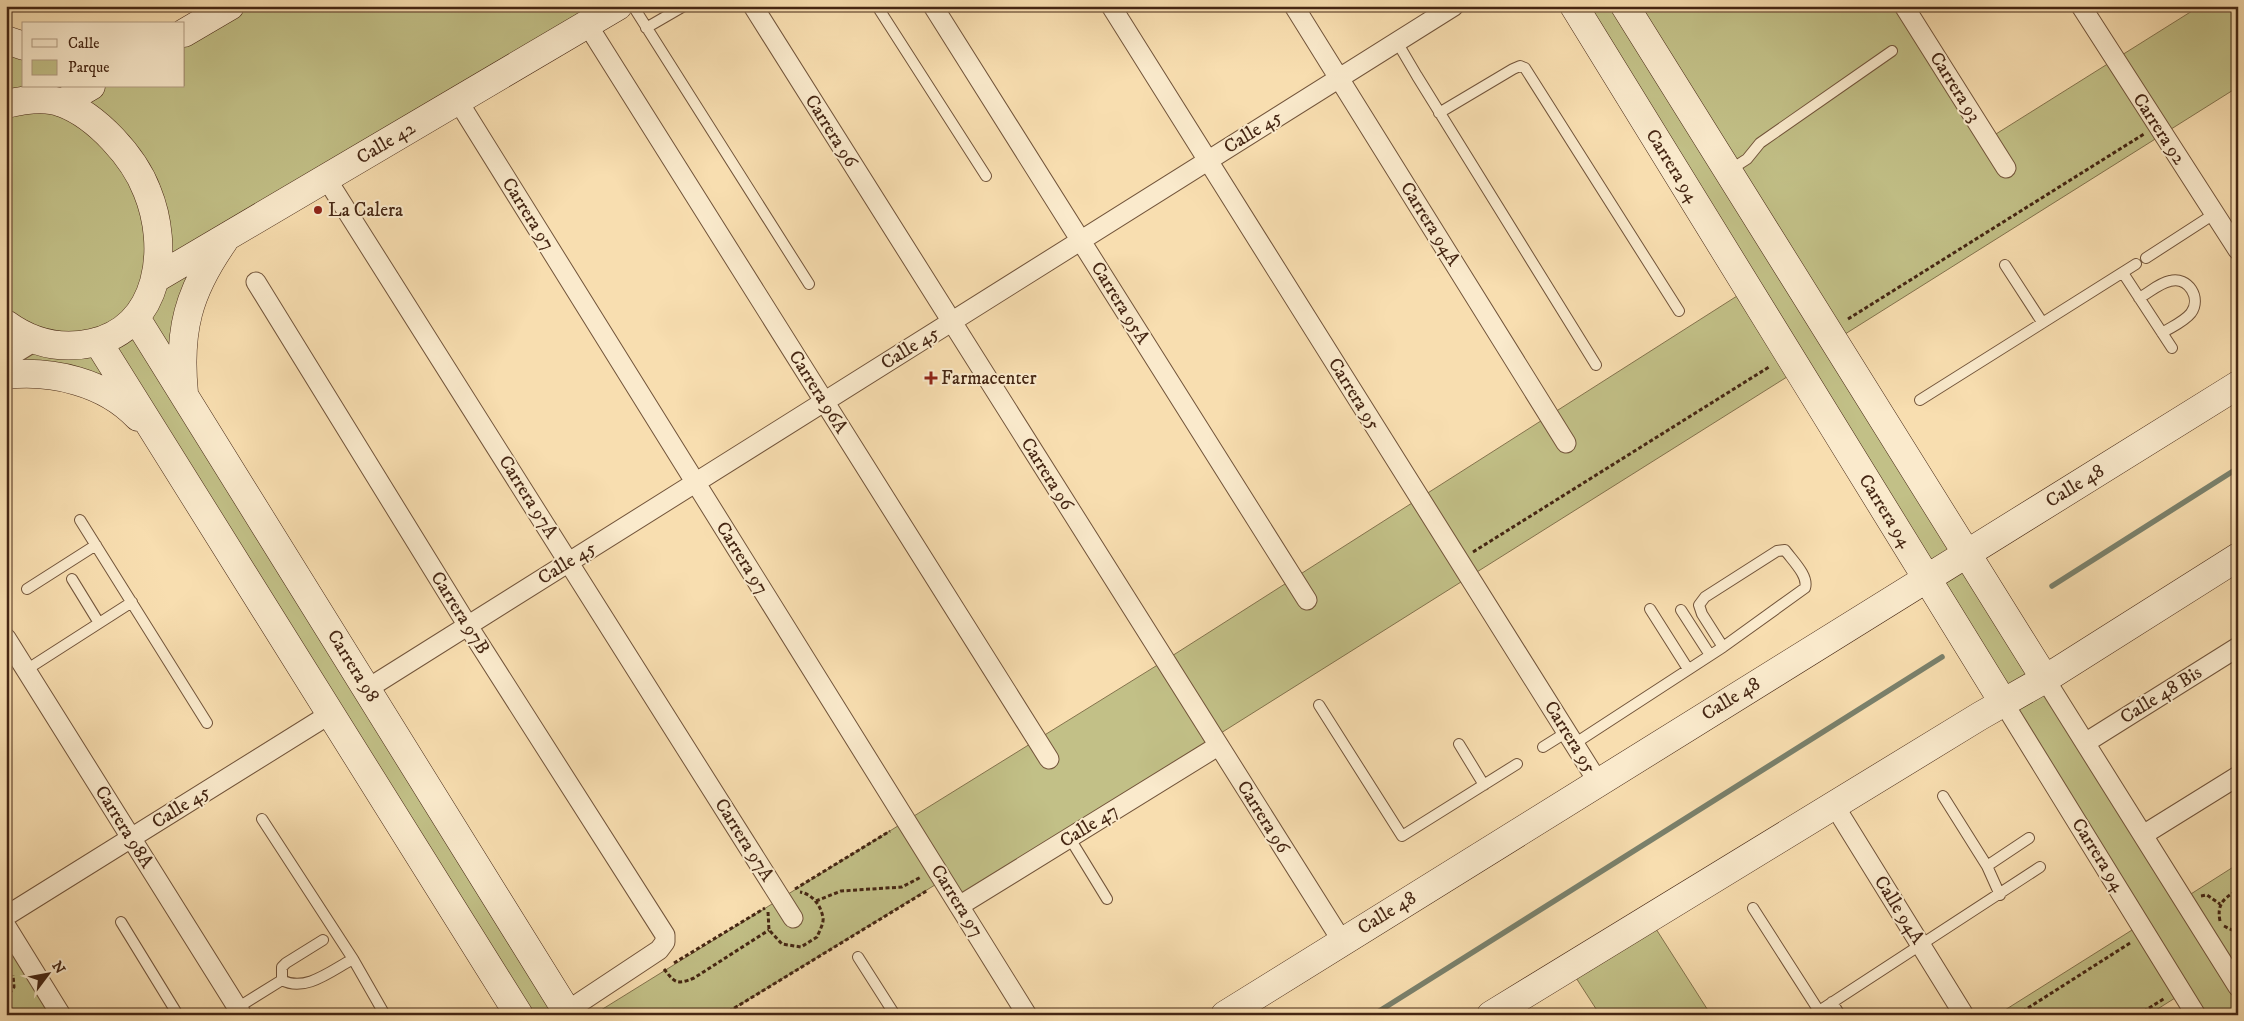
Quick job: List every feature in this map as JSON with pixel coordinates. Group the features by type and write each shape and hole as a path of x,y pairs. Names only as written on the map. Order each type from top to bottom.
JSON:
{"street":[{"path":"185,32 230,6"},
{"name":"Calle 42","path":"155,279 618,6"},
{"name":"Carrera 96","path":"753,6 1342,941"},
{"name":"Carrera 95A","path":"932,6 1307,600"},
{"name":"Carrera 95","path":"1111,6 1598,782"},
{"name":"Carrera 94A","path":"1294,6 1566,442"},
{"name":"Calle 45","path":"367,689 1454,6"},
{"name":"Carrera 94","path":"1574,6 2196,1015"},
{"path":"1625,6 2238,987"},
{"name":"Carrera 93","path":"1904,6 2006,168"},
{"name":"Carrera 92","path":"2081,6 2238,250"},
{"name":"Carrera 96A","path":"587,24 1049,759"},
{"path":"6,40 22,45"},
{"path":"62,103 88,88"},
{"path":"6,104 24,100 62,103 90,120 114,139 133,163 148,191 156,220 159,250 151,295 136,318 111,336 98,342 77,347 55,346 35,341 6,324"},
{"name":"Carrera 97","path":"458,100 1027,1015"},
{"name":"Carrera 97A","path":"326,178 794,918"},
{"path":"184,397 181,362 184,328 191,304 208,264 228,236"},
{"name":"Carrera 97B","path":"256,282 468,626 665,935 665,942 659,950 568,1013"},
{"name":"Carrera 98","path":"136,318 568,1013"},
{"path":"6,359 35,341"},
{"path":"98,342 519,1015"},
{"path":"6,375 28,372 66,377 101,391 133,412 159,440"},
{"name":"Calle 48","path":"1225,1015 1926,577 2238,385"},
{"path":"1491,1015 2003,702 2045,679 2238,557"},
{"name":"Carrera 98A","path":"6,638 239,1011"},
{"name":"Calle 48 Bis","path":"2085,743 2238,647"},
{"name":"Calle 45","path":"6,916 330,714"},
{"name":"Calle 47","path":"959,906 1218,746"},
{"path":"2143,835 2238,776"},
{"name":"Calle 94A","path":"1834,805 1964,1015"},
{"path":"6,926 61,1015"}],"lane":[{"path":"632,6 809,284"},
{"path":"646,28 684,6"},
{"path":"877,6 986,176"},
{"path":"1398,42 1439,113 1596,365"},
{"path":"1728,171 1747,160 1760,143 1892,51"},
{"path":"1439,113 1513,69 1520,66 1525,68 1679,311"},
{"path":"2146,258 2214,214"},
{"path":"1920,400 2136,264"},
{"path":"2005,265 2042,322"},
{"path":"2122,272 2172,348"},
{"path":"2140,298 2168,281 2181,281 2192,289 2195,302 2190,314 2162,333"},
{"path":"80,520 207,724"},
{"path":"27,589 96,546"},
{"path":"1543,747 1570,738 1688,670 1723,647 1805,588 1807,584 1786,550 1777,551 1713,592 1699,605 1702,614 1723,647"},
{"path":"72,579 99,623"},
{"path":"26,670 132,602"},
{"path":"1650,609 1688,670"},
{"path":"1681,610 1710,655"},
{"path":"1320,705 1402,836 1517,764"},
{"path":"1460,744 1484,785"},
{"path":"1942,796 1987,866 2000,895"},
{"path":"262,819 352,959 384,1015"},
{"path":"1069,838 1107,899"},
{"path":"1987,866 2029,838"},
{"path":"1753,908 1816,1013 2000,895 2040,867"},
{"path":"121,922 178,1015"},
{"path":"282,980 282,967 323,940"},
{"path":"858,957 895,1015"},
{"path":"282,980 288,983 304,983 352,959"},
{"path":"239,1011 282,980"},
{"path":"1832,1002 1840,1015"}],"path":[{"path":"1828,332 2157,126"},
{"path":"1459,561 1789,355"},
{"path":"792,891 907,821"},
{"path":"816,901 841,890 902,887 939,873"},
{"path":"723,1015 939,873"},
{"path":"2238,885 2235,892 2220,904 2219,915 2225,928 2238,929"},
{"path":"2235,892 2238,901"},
{"path":"656,974 771,905"},
{"path":"664,969 673,980 681,983 694,978 769,930"},
{"path":"2017,1015 2146,933"},
{"path":"6,1000 14,987 13,975 10,970"},
{"path":"2138,1015 2180,988"}],"green space":[{"path":"230,6 618,6 208,264 185,397 569,1015 519,1015 159,440 101,391 6,375 6,40 22,45 22,88 185,88 185,32"},
{"path":"1574,6 1904,6 1988,139 2200,6 2238,6 2238,87 1834,341 2183,899 2238,864 2238,966 2228,972 2238,987 2238,1015 2196,1015 2183,993 2148,1015 1997,1015 2140,925 1798,370 1213,738 959,906 943,880 723,1015 593,1015 1164,661 1748,289"},
{"path":"1649,918 1711,1015 1600,1015 1569,967"},
{"path":"6,926 61,1015 6,1015"}],"waterway":[{"path":"2052,586 2238,468"},
{"path":"1373,1015 1942,657"}],"place":[{"name":"La Calera","path":"318,210"},
{"name":"Farmacenter","path":"931,378"}]}
